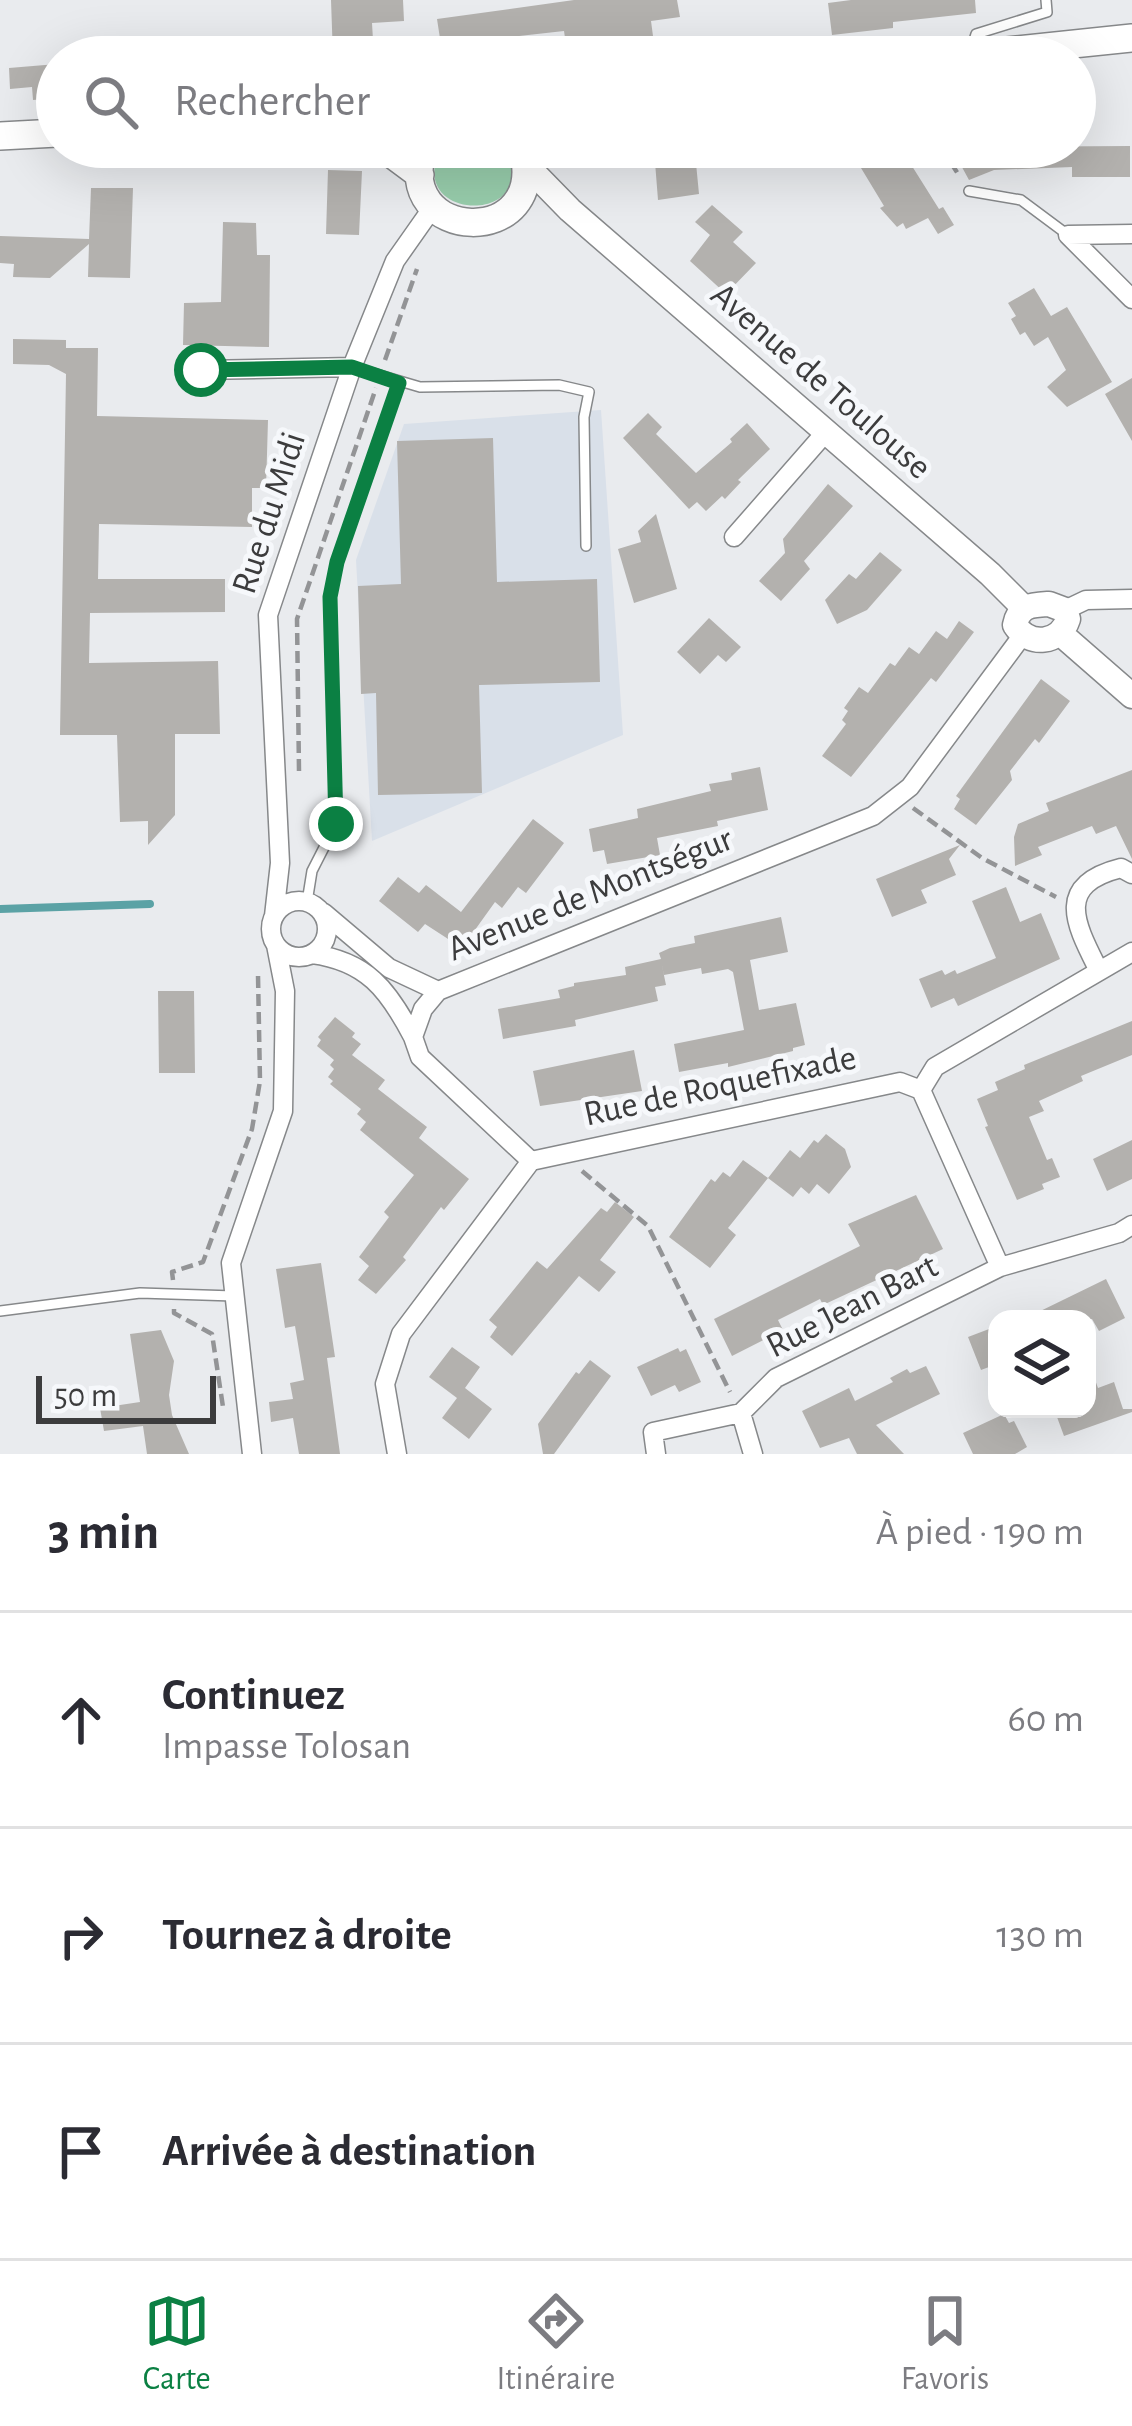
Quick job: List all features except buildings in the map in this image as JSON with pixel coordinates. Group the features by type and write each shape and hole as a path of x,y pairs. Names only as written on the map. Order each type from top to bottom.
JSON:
{"main road":[{"path":"1096,42 1132,38"},
{"path":"0,136 36,134"},
{"path":"423,168 426,199 458,222 477,224 495,220 511,209 524,190 523,168"}],"street":[{"name":"Avenue de Toulouse","path":"536,168 570,210 1024,608"},
{"name":"Rue du Midi","path":"252,1454 231,1263 283,1111 285,991 271,934 280,863 268,615 352,367 410,236 434,207"},
{"path":"511,209 570,210"},
{"path":"1068,235 1132,234"},
{"path":"1068,235 1132,299"},
{"path":"201,370 352,367"},
{"path":"734,537 824,434"},
{"path":"1132,599 1086,600 1063,622 1036,640 1022,635 1015,625 1024,608 1049,604 1063,622 1132,697"},
{"name":"Avenue de Montségur","path":"413,1036 423,1009 438,991 873,816 899,798 1022,635"},
{"name":"Rue du Midi","path":"280,863 310,904 389,968 438,991"},
{"path":"1099,971 1074,922 1079,894 1096,874 1120,868 1132,874"},
{"path":"274,916 283,905 310,904 326,923 326,938 285,991"},
{"path":"276,945 293,956 345,958 366,970 413,1036 420,1057 531,1161 401,1334 385,1384 397,1454"},
{"path":"1000,1267 921,1090 935,1067 1132,952"},
{"name":"Rue de Roquefixade","path":"531,1161 901,1082 921,1090"},
{"name":"Rue Jean Bart","path":"656,1454 653,1432 741,1413 776,1378 1000,1267 1119,1233 1132,1225"},
{"path":"741,1413 753,1454"}],"lane":[{"path":"974,36 1047,11 1046,0"},
{"path":"969,191 1021,200 1068,235"},
{"path":"352,367 420,387 559,385 589,392 584,417 586,546"},
{"path":"310,904 312,871 336,824 330,597 337,562 399,383"},
{"path":"0,1311 173,1293 233,1296"}],"path":[{"path":"954,168 969,191"},
{"path":"299,781 297,620 424,251 410,236"},
{"path":"899,798 982,858 1077,908"},
{"path":"224,1413 212,1334 174,1313 172,1272 203,1262 252,1129 260,1081 258,968"},
{"path":"561,1154 648,1226 741,1413"}],"shaded area":[{"path":"601,410 623,735 372,841 356,560 404,424"}],"green space":[{"path":"435,168 511,168 512,173 507,191 492,202 473,206 454,201 440,190"}],"waterway":[{"path":"0,909 150,904"}],"route":[{"path":"201,370 352,367 399,383 337,562 330,597 336,824"}]}
